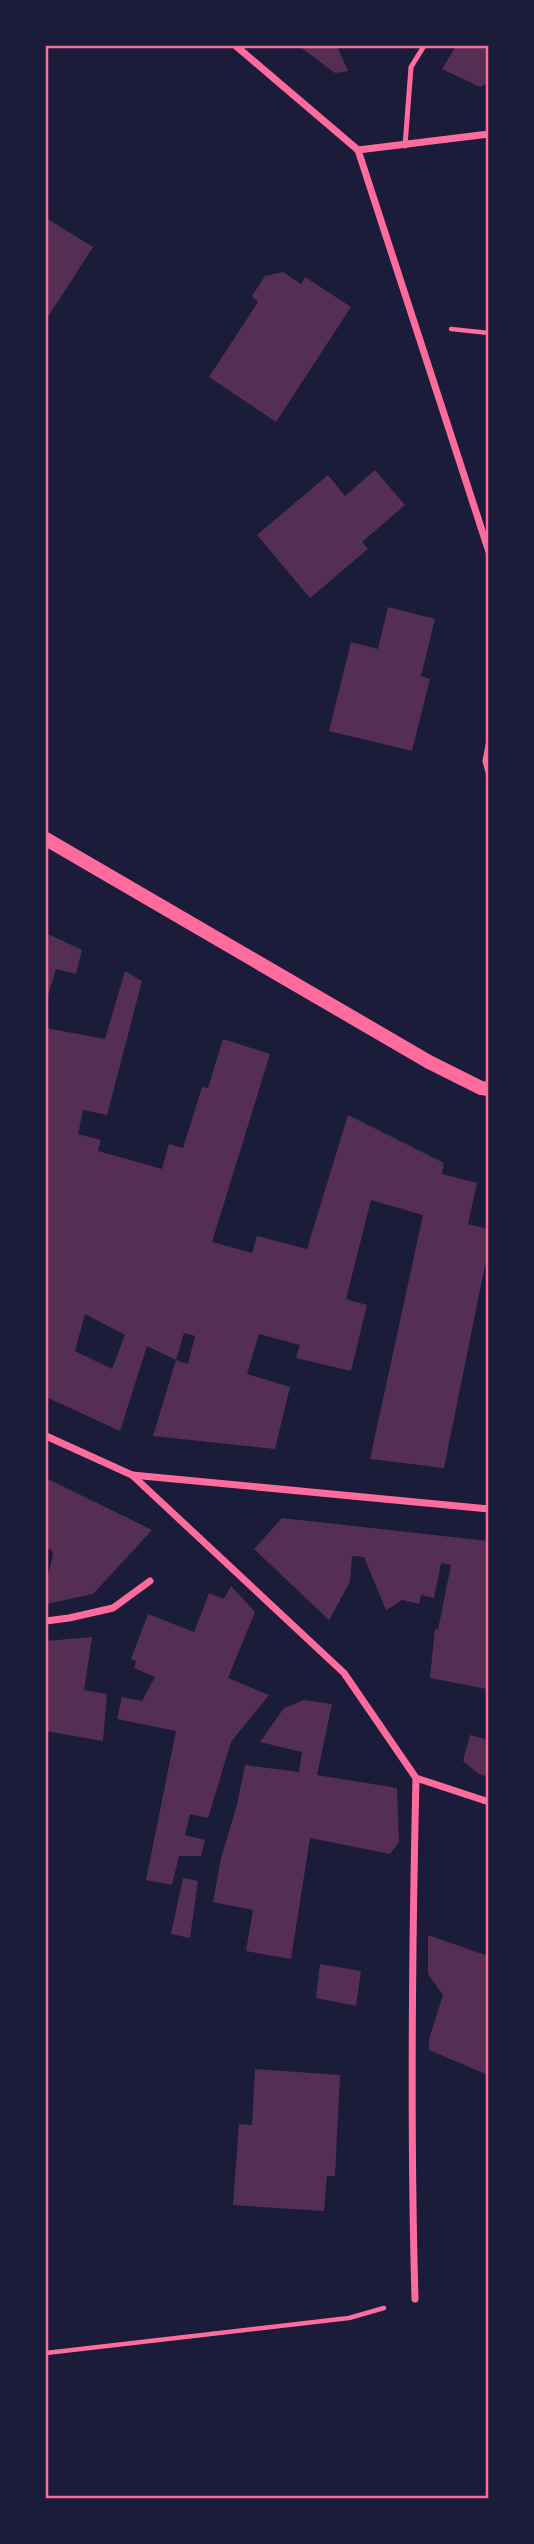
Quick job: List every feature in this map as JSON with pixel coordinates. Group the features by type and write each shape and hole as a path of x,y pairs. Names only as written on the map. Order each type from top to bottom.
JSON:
{"main road":[{"path":"46,839 429,1062 486,1092"}],"street":[{"path":"236,46 358,150 488,552"},
{"path":"358,150 488,134"},
{"path":"488,745 488,772"},
{"path":"46,1436 132,1475 344,1673 416,1778 412,2180 415,2299"},
{"path":"132,1475 488,1509"},
{"path":"46,1621 113,1608 150,1581"},
{"path":"416,1778 488,1802"}],"lane":[{"path":"405,146 411,67 424,46"}],"path":[{"path":"46,2353 349,2318 415,2299"}],"building":[{"path":"299,46 337,46 348,71 335,73"},
{"path":"456,46 488,46 488,83 480,87 442,69"},
{"path":"46,218 93,247 46,320"},
{"path":"283,272 301,284 305,277 351,307 276,422 209,377 258,302 252,296 265,276"},
{"path":"375,470 405,505 362,542 368,549 310,598 257,535 328,475 345,496"},
{"path":"388,607 435,619 421,676 430,679 412,751 329,731 351,642 378,649"},
{"path":"46,933 82,950 76,974 56,969 47,999"},
{"path":"125,971 142,981 107,1115 83,1110 78,1134 101,1140 98,1151 162,1169 169,1144 183,1148 202,1087 208,1088 223,1039 270,1054 212,1242 252,1253 257,1236 307,1249 348,1115 444,1163 442,1174 477,1183 468,1224 488,1229 488,1265 485,1265 444,1468 370,1459 423,1215 371,1200 346,1299 367,1305 351,1371 296,1358 300,1345 259,1334 247,1374 290,1387 275,1449 153,1436 176,1360 147,1346 120,1431 46,1397 46,1028 105,1039","holes":["85,1314 125,1335 112,1369 75,1351","184,1333 195,1336 188,1364 176,1360"]},
{"path":"46,1478 152,1530 93,1594 46,1604 46,1575 53,1555 46,1547"},
{"path":"282,1518 488,1541 487,1689 430,1678 435,1629 438,1630 451,1565 441,1563 434,1598 421,1595 419,1604 402,1600 386,1610 364,1557 352,1556 350,1582 329,1620 254,1549"},
{"path":"231,1586 255,1612 228,1678 269,1695 231,1742 208,1818 190,1814 185,1835 205,1840 201,1856 179,1856 172,1885 146,1880 176,1731 117,1719 122,1697 142,1701 155,1677 134,1668 136,1661 131,1659 148,1614 194,1632 209,1593 224,1599"},
{"path":"92,1637 84,1690 107,1694 103,1741 46,1731 46,1641"},
{"path":"304,1700 332,1704 317,1775 397,1788 399,1842 390,1854 310,1838 291,1959 246,1951 253,1910 213,1902 221,1858 237,1805 245,1765 299,1772 302,1752 260,1742 284,1708"},
{"path":"470,1735 488,1740 488,1777 479,1774 463,1761"},
{"path":"183,1878 198,1881 190,1938 171,1934"},
{"path":"428,1935 488,1956 488,2075 429,2050 429,2039 443,1995 428,1974"},
{"path":"320,1964 361,1971 356,2006 316,1998"},
{"path":"255,2069 340,2075 335,2176 327,2176 324,2211 233,2205 239,2124 252,2125"}]}
